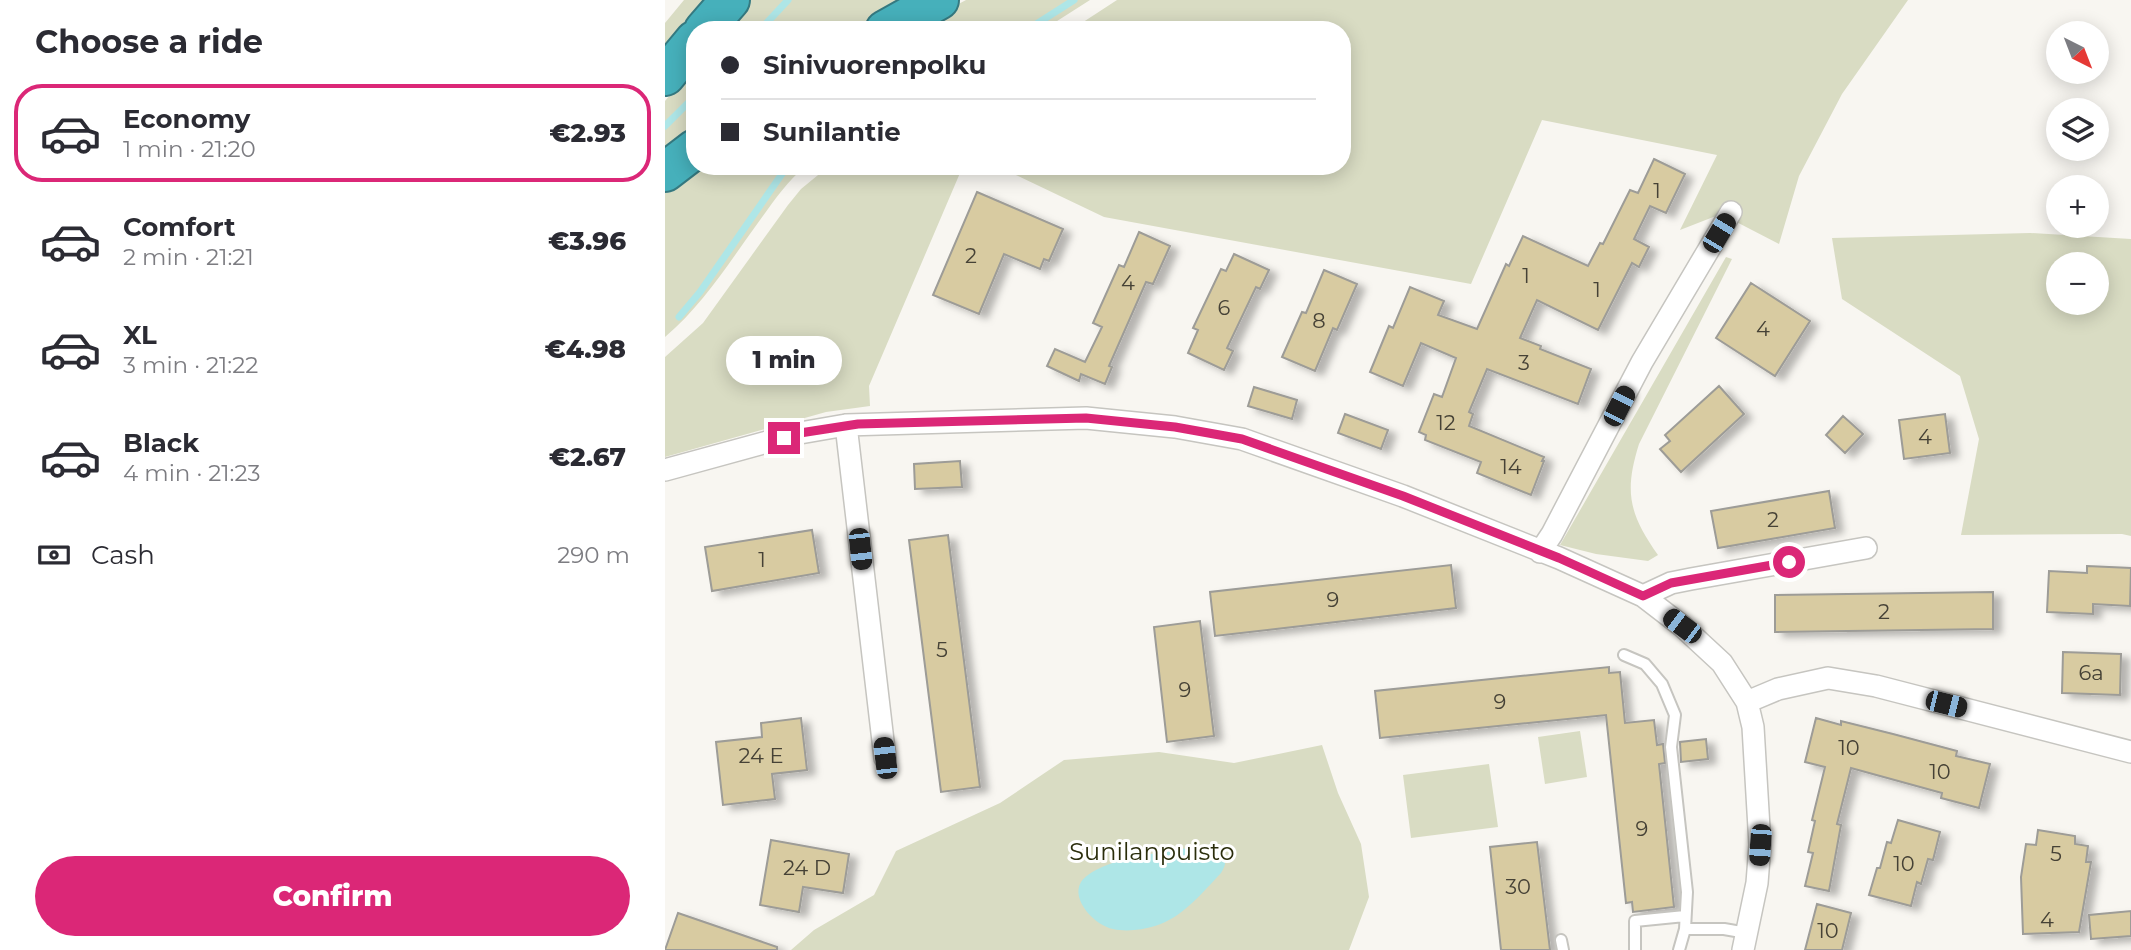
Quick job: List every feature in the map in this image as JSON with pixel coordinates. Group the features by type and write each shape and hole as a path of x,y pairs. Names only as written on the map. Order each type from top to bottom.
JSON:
{"highway":[{"path":"712,21 730,0"},
{"path":"900,21 939,0"},
{"path":"665,76 686,51"},
{"path":"665,172 686,156"}],"street":[{"path":"1541,552 1642,362 1731,212"},
{"path":"665,470 800,433 846,425 1086,418 1175,427 1242,439 1391,491 1643,596 1682,626 1722,663 1747,702 1753,727 1760,845 1757,883 1745,942"},
{"path":"846,425 885,758"},
{"path":"1643,596 1671,583 1866,548"},
{"path":"1747,702 1778,689 1828,678 1876,686 2131,752"}],"lane":[{"path":"1624,655 1645,664 1663,684 1675,715 1671,747 1687,892 1685,929 1679,950"},
{"path":"1635,950 1635,921 1685,916"},
{"path":"1685,929 1724,929 1745,942"}],"green space":[{"path":"684,0 708,0 690,21 686,21 686,26 665,50 665,23"},
{"path":"751,0 914,0 878,21 733,21"},
{"path":"966,0 1090,0 1057,21 927,21"},
{"path":"1117,0 1908,0 1842,94 1799,176 1779,244 1721,214 1680,230 1717,155 1542,120 1471,284 1104,217 1016,175 1351,175 1351,21 1085,21"},
{"path":"686,76 686,141 665,158 665,101"},
{"path":"686,172 686,175 796,175 781,191 704,296 665,337 665,185"},
{"path":"818,175 959,175 869,386 870,406 826,412 665,457 665,357 703,323 801,189"},
{"path":"2030,233 2046,234 2046,238 2131,239 2131,536 1961,535 1979,439 1960,376 1842,299 1832,238"},
{"path":"1726,257 1732,259 1639,444 1634,461 1631,489 1635,515 1658,555 1648,561 1596,554 1560,545"},
{"path":"1580,731 1587,777 1545,784 1538,737"},
{"name":"Sunilanpuisto","path":"1322,745 1338,793 1361,844 1369,897 1349,950 791,950 814,930 874,895 896,851 1000,803 1064,760 1159,752 1234,763"},
{"path":"1489,764 1498,827 1411,838 1403,775"}],"water":[{"path":"1213,844 1225,857 1221,873 1191,904 1174,917 1155,926 1123,930 1106,927 1093,918 1079,897 1081,882 1086,876 1108,864"}],"building":[{"path":"1654,159 1685,174 1666,213 1650,206 1634,239 1649,247 1639,267 1632,263 1598,330 1537,300 1520,338 1591,369 1578,404 1487,369 1469,412 1473,414 1469,426 1544,457 1531,495 1477,473 1481,462 1425,440 1426,435 1419,432 1434,394 1442,397 1456,358 1421,343 1403,386 1370,372 1389,326 1393,328 1410,287 1444,301 1438,315 1477,329 1506,264 1509,266 1523,236 1588,266 1600,243 1603,244 1630,190 1638,193"},
{"path":"977,192 1063,229 1049,261 1044,259 1040,269 1004,254 979,314 933,295"},
{"path":"1139,232 1170,246 1153,284 1146,282 1109,366 1112,367 1105,384 1081,374 1079,381 1047,366 1055,349 1085,362 1102,327 1093,323 1119,265 1124,267"},
{"path":"1234,254 1269,270 1260,289 1256,287 1227,348 1233,351 1224,370 1188,353 1198,330 1193,328 1221,269 1226,271"},
{"path":"1324,270 1357,284 1337,330 1333,328 1315,371 1282,357 1302,312 1306,313"},
{"path":"1751,283 1810,321 1775,376 1716,338"},
{"path":"1719,386 1744,414 1681,472 1660,449 1670,441 1665,435"},
{"path":"1254,387 1297,400 1292,419 1248,406"},
{"path":"1345,414 1388,430 1381,449 1338,433"},
{"path":"1945,414 1950,453 1904,459 1899,420"},
{"path":"1843,416 1863,434 1845,453 1826,435"},
{"path":"960,461 962,487 915,489 914,464"},
{"path":"1829,491 1835,528 1718,548 1711,511"},
{"path":"812,530 819,573 712,591 705,547"},
{"path":"948,535 980,787 941,792 909,540"},
{"path":"1451,565 1456,608 1215,636 1210,592"},
{"path":"2087,566 2131,568 2130,606 2093,604 2093,614 2047,612 2049,571 2087,573"},
{"path":"1993,592 1993,629 1775,632 1775,595"},
{"path":"1200,621 1214,736 1167,742 1154,627"},
{"path":"2063,652 2121,654 2120,695 2062,693"},
{"path":"1609,667 1609,673 1620,672 1625,723 1654,720 1657,745 1663,744 1665,763 1659,764 1674,907 1633,912 1632,902 1626,903 1606,715 1380,738 1375,691"},
{"path":"801,718 807,770 772,774 775,799 723,805 716,742 762,737 761,723"},
{"path":"1816,718 1841,725 1841,721 1893,734 1957,751 1956,756 1990,764 1979,808 1941,798 1942,793 1851,768 1837,824 1841,825 1829,891 1805,886 1813,853 1808,852 1815,821 1812,820 1825,767 1805,762"},
{"path":"1706,739 1708,759 1681,762 1680,742"},
{"path":"1898,820 1940,832 1933,860 1928,859 1921,884 1917,882 1911,906 1869,895 1887,842 1891,843"},
{"path":"2038,830 2075,836 2075,844 2088,846 2086,862 2091,862 2079,932 2023,934 2021,877 2026,844 2036,845"},
{"path":"771,840 849,854 843,893 803,887 799,912 760,905"},
{"path":"1537,842 1550,950 1501,950 1490,847"},
{"path":"1817,904 1851,913 1842,950 1805,950"},
{"path":"2131,911 2131,936 2091,939 2089,915"},
{"path":"678,913 777,947 777,950 665,950"}],"waterway":[{"path":"768,21 788,0"},
{"path":"1041,21 1074,0"},
{"path":"665,126 686,105"},
{"path":"679,317 700,292 781,175"}],"route":[{"path":"784,438 846,425 898,422 1086,418 1175,427 1242,439 1403,496 1559,558 1643,596 1671,583 1789,562"}]}
